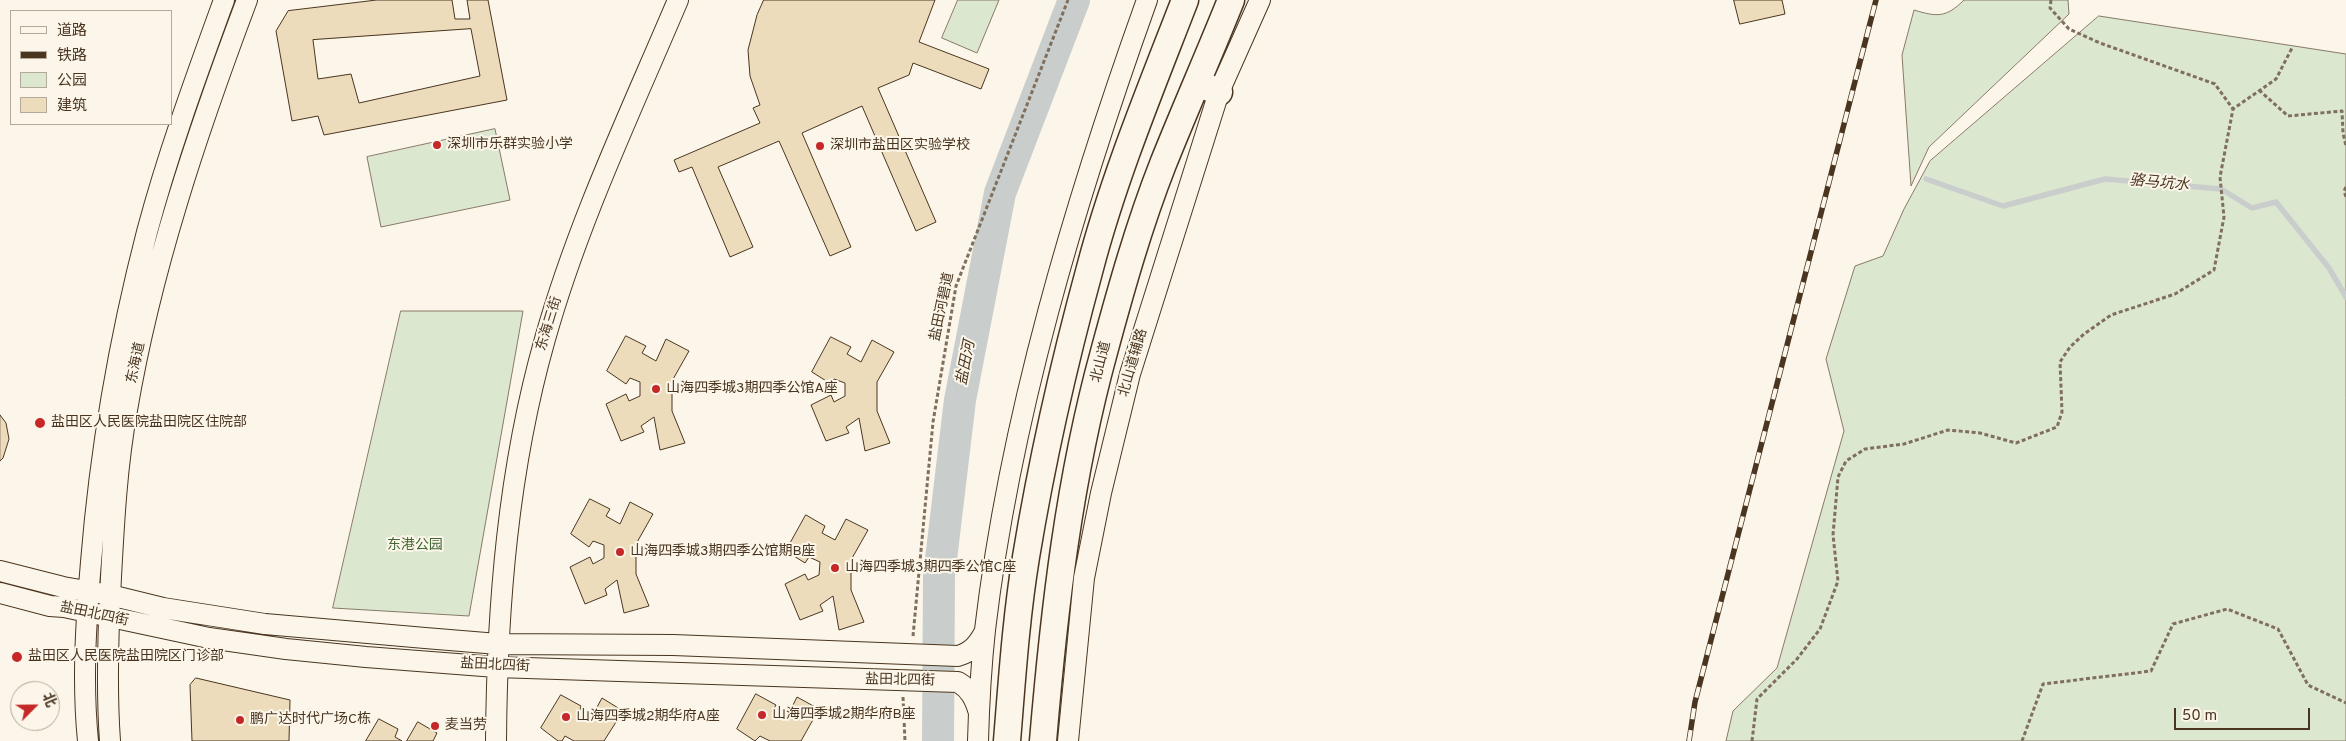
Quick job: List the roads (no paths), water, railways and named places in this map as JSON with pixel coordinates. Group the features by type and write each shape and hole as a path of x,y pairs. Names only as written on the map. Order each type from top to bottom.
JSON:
{"main road":[{"path":"1007,741 1016,628 1026,558 1038,490 1067,360 1090,267 1130,143 1185,0"},
{"name":"北山道","path":"1043,741 1050,654 1065,543 1080,458 1103,354 1163,166 1208,87 1231,0"}],"street":[{"name":"东海道","path":"88,741 85,713 87,613 96,508 109,408 133,288 148,230 184,111 224,0"},
{"name":"东海道","path":"110,741 108,618 119,465 127,410 142,338 174,209 213,90 247,0"},
{"name":"东海三街","path":"496,741 496,667 515,474 523,426 545,338 592,203 678,0"},
{"path":"978,741 985,631 1015,457 1040,345 1098,146 1147,0"},
{"name":"北山道辅路","path":"1068,741 1084,578 1101,494 1130,374 1208,87 1260,0"},
{"name":"盐田北四街","path":"0,571 89,593 110,595 163,608 265,624 498,644 673,645 958,656 973,649 980,642 985,631"},
{"name":"盐田北四街","path":"0,593 50,606 209,638 286,649 496,667 958,682 966,687 971,694 979,713"},
{"path":"1050,654 1074,677"}],"waterway":[{"name":"盐田河","path":"938,741 939,576 960,400 1000,193 1074,0"},
{"name":"骆马坑水","path":"1926,179 2003,206 2105,179 2221,189 2252,208 2276,202 2329,268 2346,297"}],"railway":[{"path":"1689,741 1695,702 1876,0"}],"place":[{"name":"深圳市乐群实验小学","path":"437,145"},
{"name":"深圳市盐田区实验学校","path":"820,146"},
{"name":"山海四季城3期·四季公馆A座","path":"656,389"},
{"name":"盐田区人民医院盐田院区住院部","path":"40,423"},
{"name":"山海四季城3期·四季公馆期B座","path":"620,552"},
{"name":"山海四季城3期·四季公馆C座","path":"835,568"},
{"name":"盐田区人民医院盐田院区门诊部","path":"17,657"},
{"name":"山海四季城2期·华府B座","path":"762,715"},
{"name":"山海四季城2期·华府A座","path":"566,717"},
{"name":"鹏广达时代广场C栋","path":"240,720"},
{"name":"麦当劳","path":"435,726"}],"park label":[{"name":"东港公园","path":"415,546"}]}
